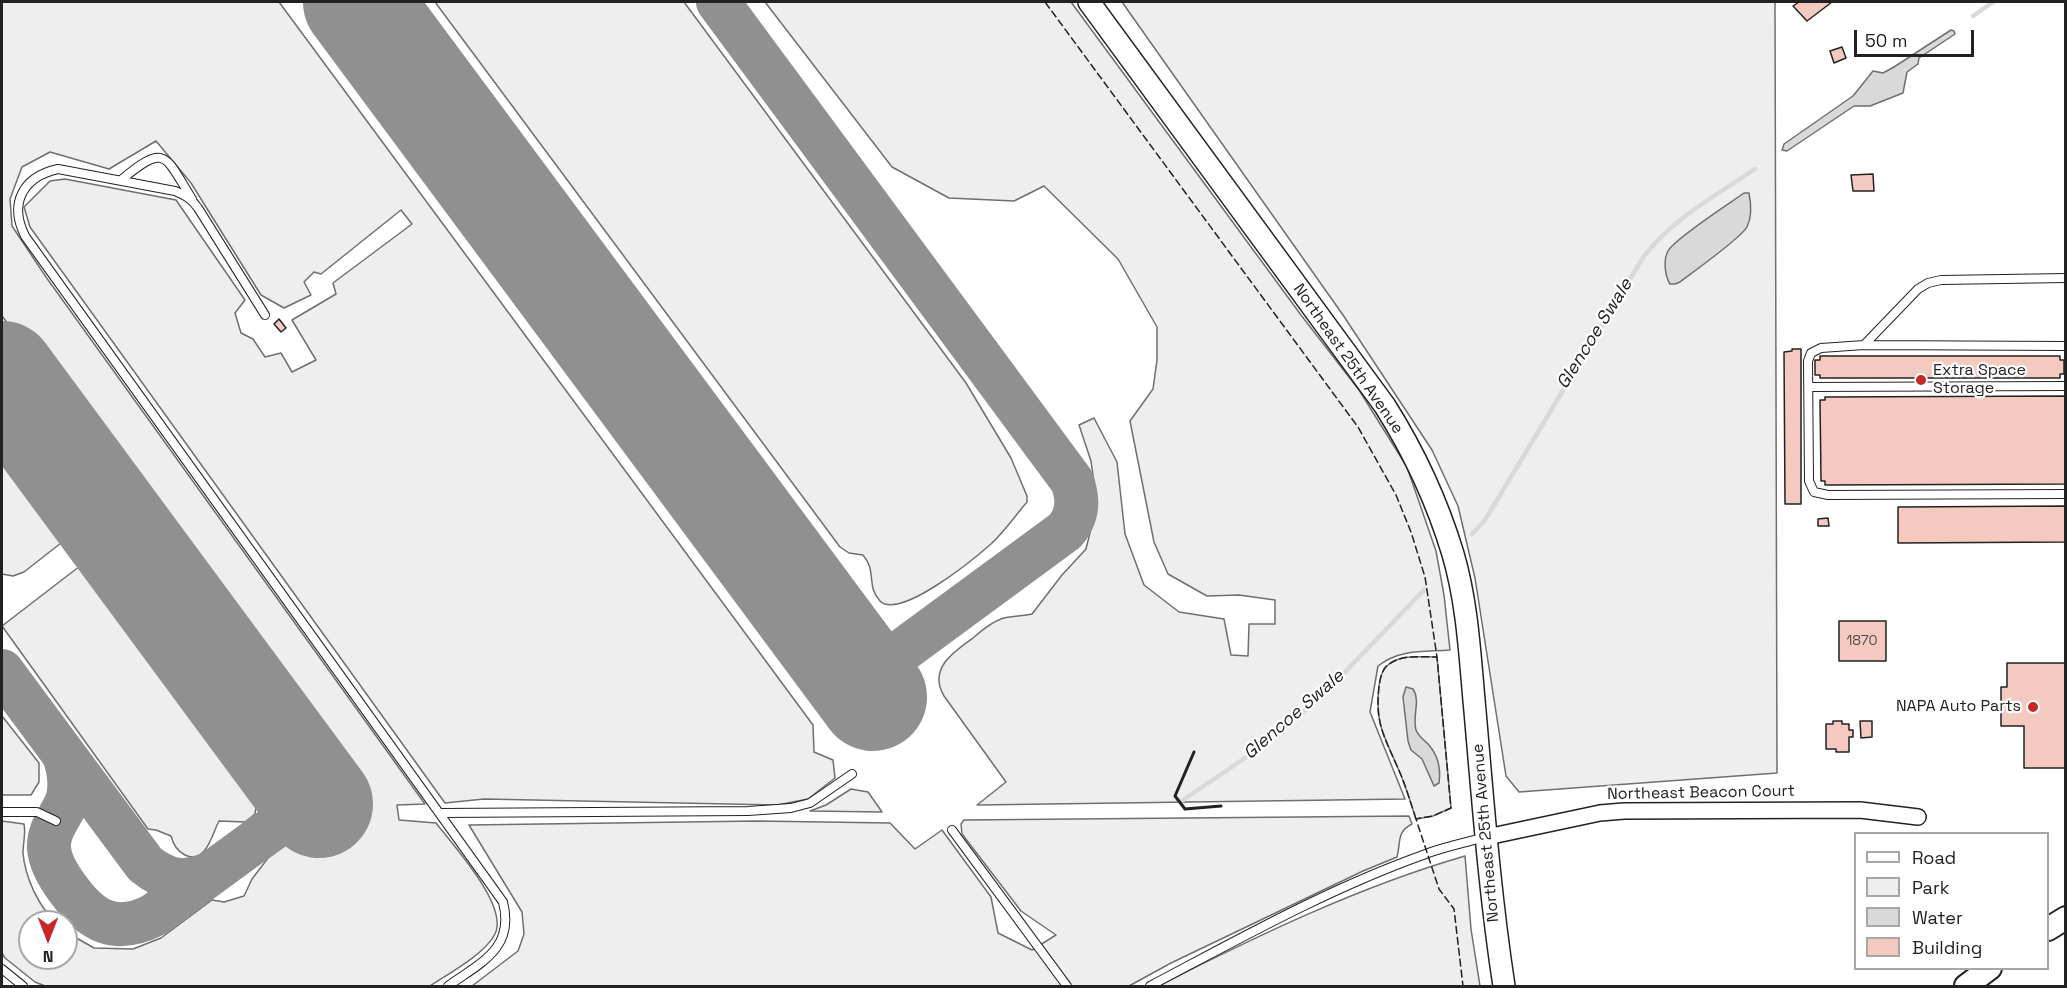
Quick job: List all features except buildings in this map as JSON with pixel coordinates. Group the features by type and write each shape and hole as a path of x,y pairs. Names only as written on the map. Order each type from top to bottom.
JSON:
{"main road":[{"name":"Northeast 25th Avenue","path":"1089,2 1372,387 1397,425 1438,509 1458,576 1468,640 1495,931 1504,987"},
{"path":"2049,928 2066,918"},
{"path":"1966,987 1989,970"}],"street":[{"name":"Northeast Beacon Court","path":"1487,837 1600,813 1624,811 1860,810 1918,817"}],"lane":[{"path":"121,180 151,158 161,157 169,163 265,315"},
{"path":"192,200 176,191 64,170 45,172 34,178 25,188 19,200 17,212 25,236 497,891 507,915 504,935 494,952 448,987"},
{"path":"1864,345 1918,290 1928,283 1941,280 2066,278"},
{"path":"2066,346 1864,345 1821,348 1811,353 1808,361 1809,481 1814,492 1828,495 2066,494"},
{"path":"1809,387 2066,386"},
{"path":"441,813 748,811 791,808 810,803 852,774"},
{"path":"2,812 37,812 56,821"},
{"path":"952,830 1067,987"},
{"path":"1150,987 1277,919 1388,868 1426,853 1487,837"},
{"path":"2,969 23,987"}],"green space":[{"path":"2,2 279,2 813,725 814,752 833,760 835,778 808,799 777,805 484,799 445,803 30,227 24,207 50,181 65,179 176,200 245,300 235,313 241,333 253,339 265,357 281,353 292,372 316,360 292,320 336,294 333,283 412,224 401,210 321,274 314,272 304,282 311,295 284,308 261,295 191,183 156,141 109,169 50,152 22,167 10,199 12,226 46,277 425,804 397,805 399,820 436,823 466,860 487,892 497,922 495,934 483,949 430,986 45,986 35,982 20,970 78,970 78,939 94,948 133,949 161,938 212,900 224,902 244,896 252,879 268,858 354,797 342,774 2,316"},
{"path":"435,2 684,2 966,383 1011,458 1027,496 1027,502 996,539 954,574 919,595 890,605 880,601 873,590 870,567 863,555 849,553 840,547"},
{"path":"765,2 1071,2 1301,315 1359,390 1407,467 1436,551 1450,650 1403,654 1378,666 1370,712 1405,799 977,805 1006,782 944,696 939,678 941,669 951,655 992,624 1004,618 1032,614 1062,575 1086,549 1097,504 1091,461 1079,425 1094,418 1117,462 1125,534 1144,585 1179,612 1224,619 1231,655 1248,656 1249,624 1275,624 1275,600 1239,595 1207,596 1168,574 1154,542 1130,421 1153,389 1157,360 1157,327 1118,259 1044,186 1014,201 949,198 892,167"},
{"path":"1122,2 1775,2 1777,773 1519,792 1506,776 1475,578 1458,506 1432,450 1343,315"},
{"path":"2,432 75,532 24,572 13,576 2,574"},
{"path":"93,556 241,755 242,784 257,799 255,814 245,822 219,821 207,847 198,856 185,855 176,847 171,836 148,829 2,626"},
{"path":"1412,657 1437,657 1451,808 1433,816 1416,819 1381,728 1378,709 1379,686 1384,669 1393,661"},
{"path":"2,716 39,763 39,782 31,795 2,795"},
{"path":"851,789 868,792 882,812 810,811 826,805"},
{"path":"1409,816 1412,824 1401,834 1397,857 1171,963 1129,986 472,986 518,951 524,934 522,912 469,825 757,821 890,823 915,849 942,830 991,897 998,933 1032,950 1056,935 1021,911 962,834 961,824 964,820"},
{"path":"2,821 24,824 23,853 26,872 46,910 18,910 18,968 2,953"},
{"path":"1465,856 1471,929 1480,986 1158,986 1308,914 1386,882"}],"water":[{"path":"1951,30 1955,34 1919,58 1918,64 1907,72 1903,93 1870,106 1854,106 1787,151 1782,150 1784,144 1853,96 1873,71 1883,73"},
{"path":"1744,193 1749,193 1751,210 1749,223 1743,232 1727,247 1680,282 1670,284 1665,263 1666,255 1672,245"},
{"path":"1406,687 1413,689 1416,698 1416,730 1431,748 1438,762 1439,783 1434,786 1422,759 1411,750 1408,741 1403,697"}],"waterway":[{"name":"Glencoe Swale","path":"1973,16 1993,2"},
{"name":"Glencoe Swale","path":"1472,534 1485,520 1644,256 1682,218 1755,169"},
{"name":"Glencoe Swale","path":"1180,802 1251,754 1320,698 1424,590"}],"taxiway":[{"path":"718,2 1072,481 1076,495 1075,514 1065,531 861,681"},
{"path":"2,671 145,864 161,874 176,879 193,879 211,873"},
{"path":"64,755 70,783 67,801 55,823 49,841 51,859 77,900 95,917 116,924 140,921 154,915 314,798"}],"runway":[{"path":"357,2 873,697"},
{"path":"2,375 319,804"}],"fence":[{"path":"1045,2 1358,427 1396,495 1411,532 1425,577 1437,657 1451,808 1433,816 1416,819 1439,889 1454,909 1463,986"},
{"path":"1416,819 1381,728 1378,709 1379,686 1384,669 1393,661 1412,657 1437,657"}],"wall":[{"path":"1194,752 1175,796 1185,809 1221,806"}],"place":[{"name":"Extra Space Storage","path":"1921,380"},
{"name":"NAPA Auto Parts","path":"2033,707"}]}
